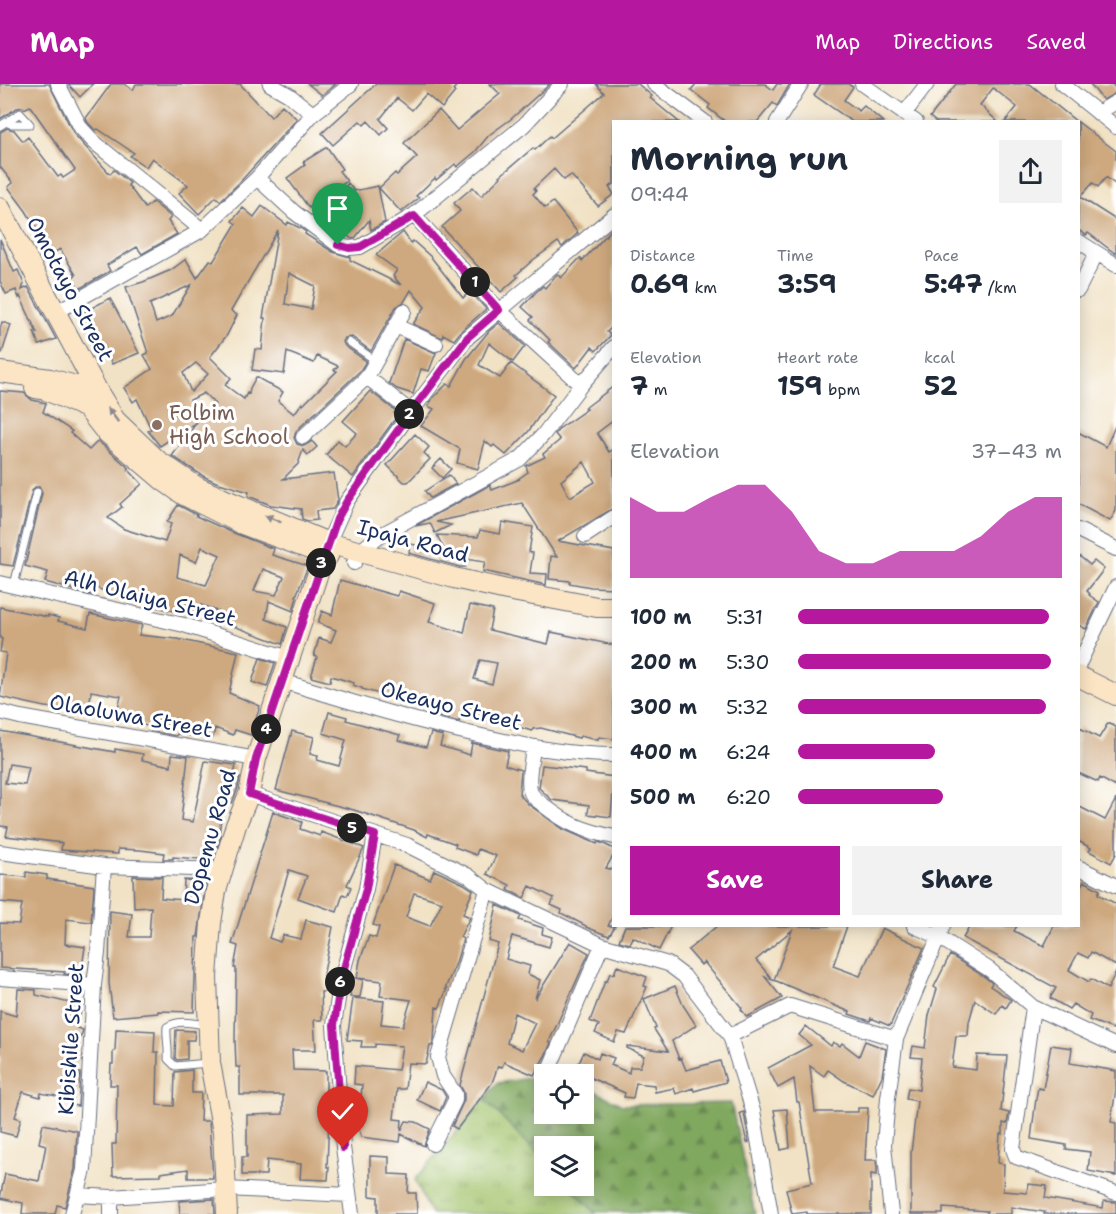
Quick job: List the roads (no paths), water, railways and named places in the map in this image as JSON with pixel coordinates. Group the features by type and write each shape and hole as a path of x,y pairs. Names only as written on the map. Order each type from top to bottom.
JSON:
{"main road":[{"name":"Omotayo Street","path":"0,208 56,312 92,400"},
{"path":"0,372 50,379 92,400"},
{"path":"0,383 92,400"},
{"name":"Ipaja Road","path":"92,400 172,471 197,487 326,549 507,590 597,607 612,607"},
{"name":"Dopemu Road","path":"227,1214 224,1132 210,1063 207,977 211,923 221,870 249,794 256,759 326,549"},
{"name":"Ipaja Road","path":"357,557 504,603 612,619"},
{"path":"1080,677 1116,695"},
{"path":"1080,691 1116,708"}],"street":[{"path":"58,84 81,128 94,142 202,230"},
{"path":"270,84 289,94 313,114"},
{"path":"56,312 202,230 257,178 313,114 351,84"},
{"path":"257,178 303,219 338,245 349,248 360,247 414,216 524,126 562,84"},
{"path":"654,84 703,120"},
{"path":"778,120 801,84"},
{"path":"862,84 911,119 927,84"},
{"path":"1062,84 1116,127"},
{"path":"1098,113 1116,102"},
{"path":"414,216 499,310 581,385"},
{"path":"326,549 347,501 468,337 612,217"},
{"path":"1080,242 1116,265"},
{"path":"1080,286 1096,254"},
{"path":"303,437 367,377 404,311"},
{"path":"396,326 436,344"},
{"path":"357,557 398,524 520,459 543,435 612,349"},
{"path":"367,377 411,412"},
{"path":"585,536 612,518"},
{"path":"1080,532 1116,549"},
{"name":"Alh Olaiya Street","path":"0,583 184,625 289,658"},
{"path":"1080,662 1116,587"},
{"name":"Okeayo Street","path":"282,681 443,728 533,747 588,755 612,755"},
{"name":"Olaoluwa Street","path":"0,712 256,759"},
{"path":"533,747 530,781 530,791 533,797 562,820 585,830 612,837"},
{"path":"249,794 407,845 469,876 487,890 602,945 668,964 684,976 730,1036 753,1112 771,1214"},
{"path":"352,1214 342,1136 334,1025 341,979 366,889 375,835"},
{"path":"0,852 104,866 221,870"},
{"name":"Kibishile Street","path":"72,1214 84,1170 94,985 104,866"},
{"path":"1080,868 1116,886"},
{"path":"433,1144 455,1100 455,1094 443,1076 438,1057 487,890"},
{"path":"919,927 940,931 1033,1007 1116,1046"},
{"path":"891,1214 884,1145 896,1039 940,931"},
{"path":"551,1064 602,945"},
{"path":"0,978 94,985"},
{"path":"730,1036 790,1006 896,1039"},
{"path":"1033,1007 1013,1149 1016,1157 1116,1193"},
{"path":"78,1195 111,1197 225,1189 349,1195"},
{"path":"111,1197 111,1214"}],"lane":[{"path":"0,126 20,113 30,124 10,124"},
{"path":"349,342 376,361"},
{"path":"14,585 37,492"},
{"path":"208,1026 183,1022 173,1023 167,1027 166,1033 168,1059 175,1066 210,1063"}],"place":[{"name":"Folbim High School","path":"157,425"}]}
